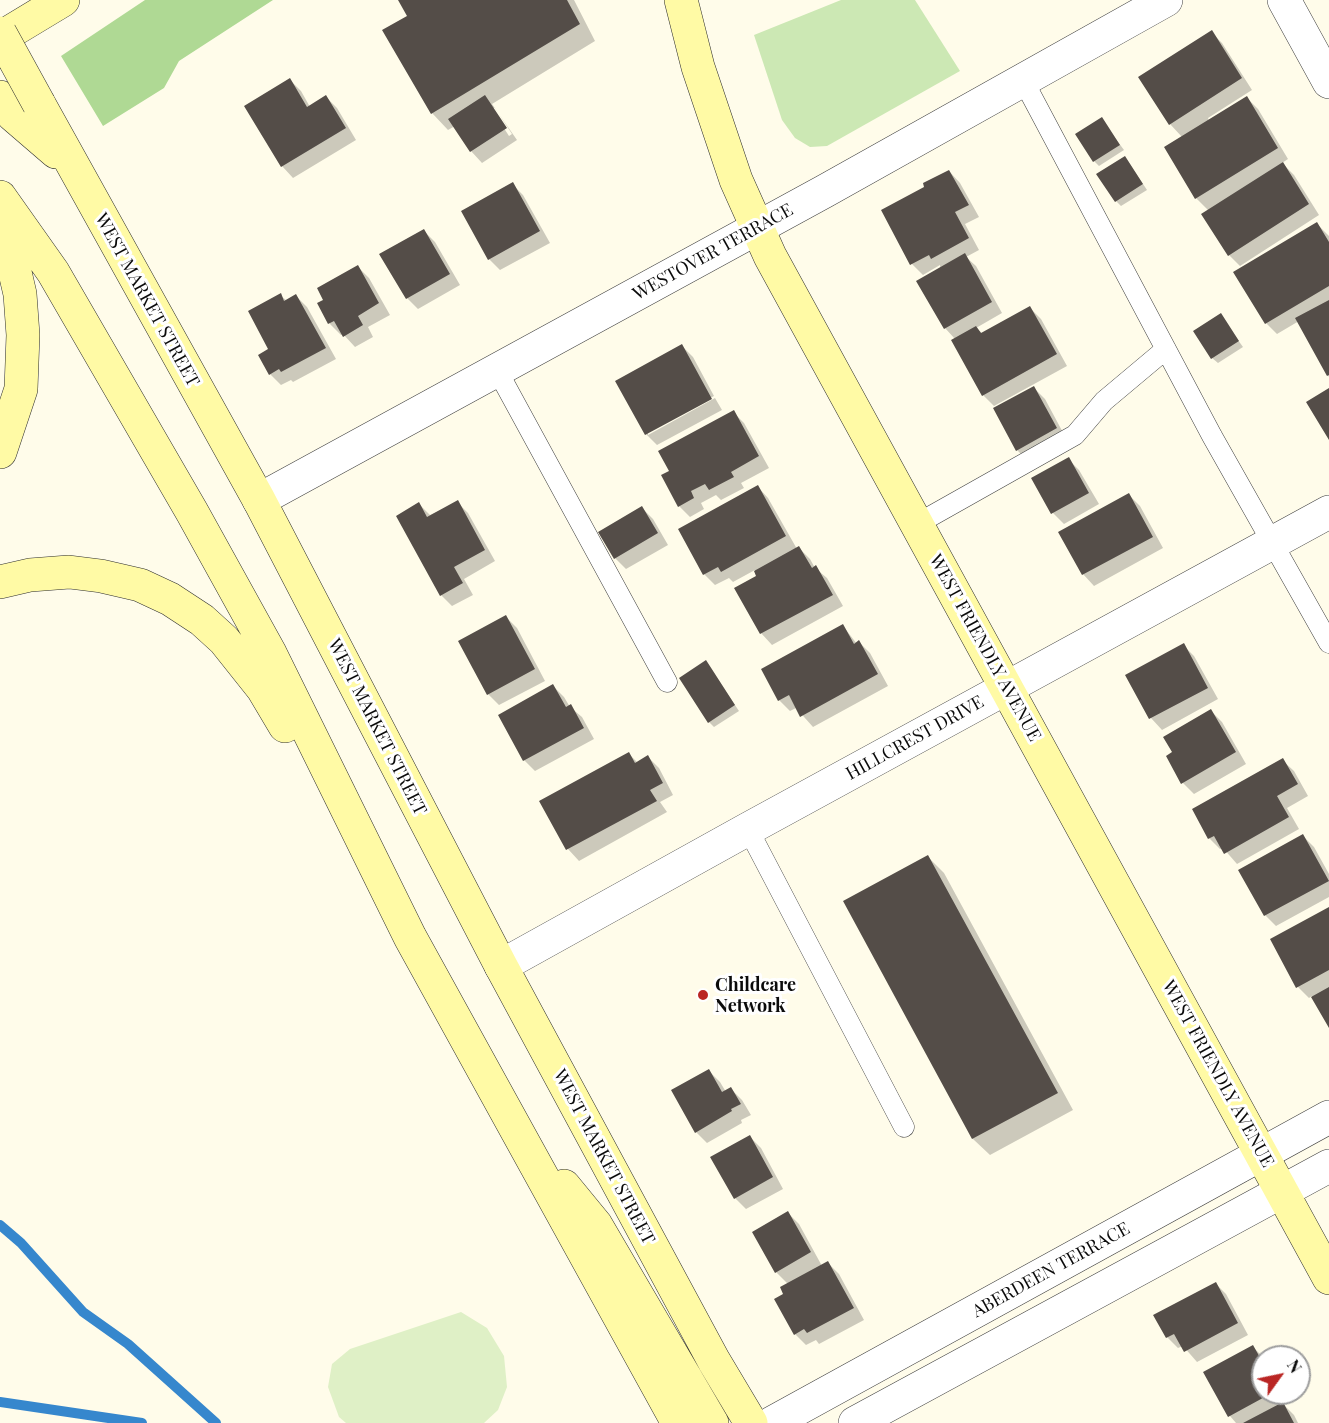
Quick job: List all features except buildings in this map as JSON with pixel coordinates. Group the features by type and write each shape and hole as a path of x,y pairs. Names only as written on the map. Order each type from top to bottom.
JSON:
{"main road":[{"path":"0,36 63,0"},
{"name":"WEST FRIENDLY AVENUE","path":"681,0 698,67 736,180 756,228 1329,1278"},
{"name":"WEST MARKET STREET","path":"0,36 17,105 73,168 259,500 501,966 714,1361 752,1423"},
{"path":"0,197 53,272 192,512 270,653 410,937 506,1115 678,1423"},
{"path":"0,205 20,294 23,335 21,389 0,452"},
{"path":"0,582 30,574 69,572 101,576 140,585 202,620 224,640 263,689 410,937"},
{"path":"506,1115 596,1225 712,1423"}],"street":[{"name":"WESTOVER TERRACE","path":"259,500 1166,0"},
{"path":"1284,0 1329,82"},
{"name":"HILLCREST DRIVE","path":"501,966 1329,513"},
{"name":"ABERDEEN TERRACE","path":"772,1423 1329,1117"},
{"path":"855,1423 1329,1166"}],"lane":[{"path":"1023,80 1166,349 1329,643"},
{"path":"917,524 1075,435 1104,401 1166,349"},
{"path":"496,370 667,682"},
{"path":"748,829 904,1127"}],"green space":[{"path":"145,0 273,0 179,61 164,88 103,126 61,56"},
{"path":"841,0 915,0 960,71 827,146 810,147 795,138 782,120 754,35"},
{"path":"461,1312 487,1328 504,1356 507,1387 498,1410 484,1423 346,1423 339,1417 328,1387 332,1364 350,1349"}],"waterway":[{"path":"0,1225 21,1243 83,1312 128,1344 216,1423"},
{"path":"0,1402 142,1423"}],"place":[{"name":"Childcare Network","path":"703,995"}]}
